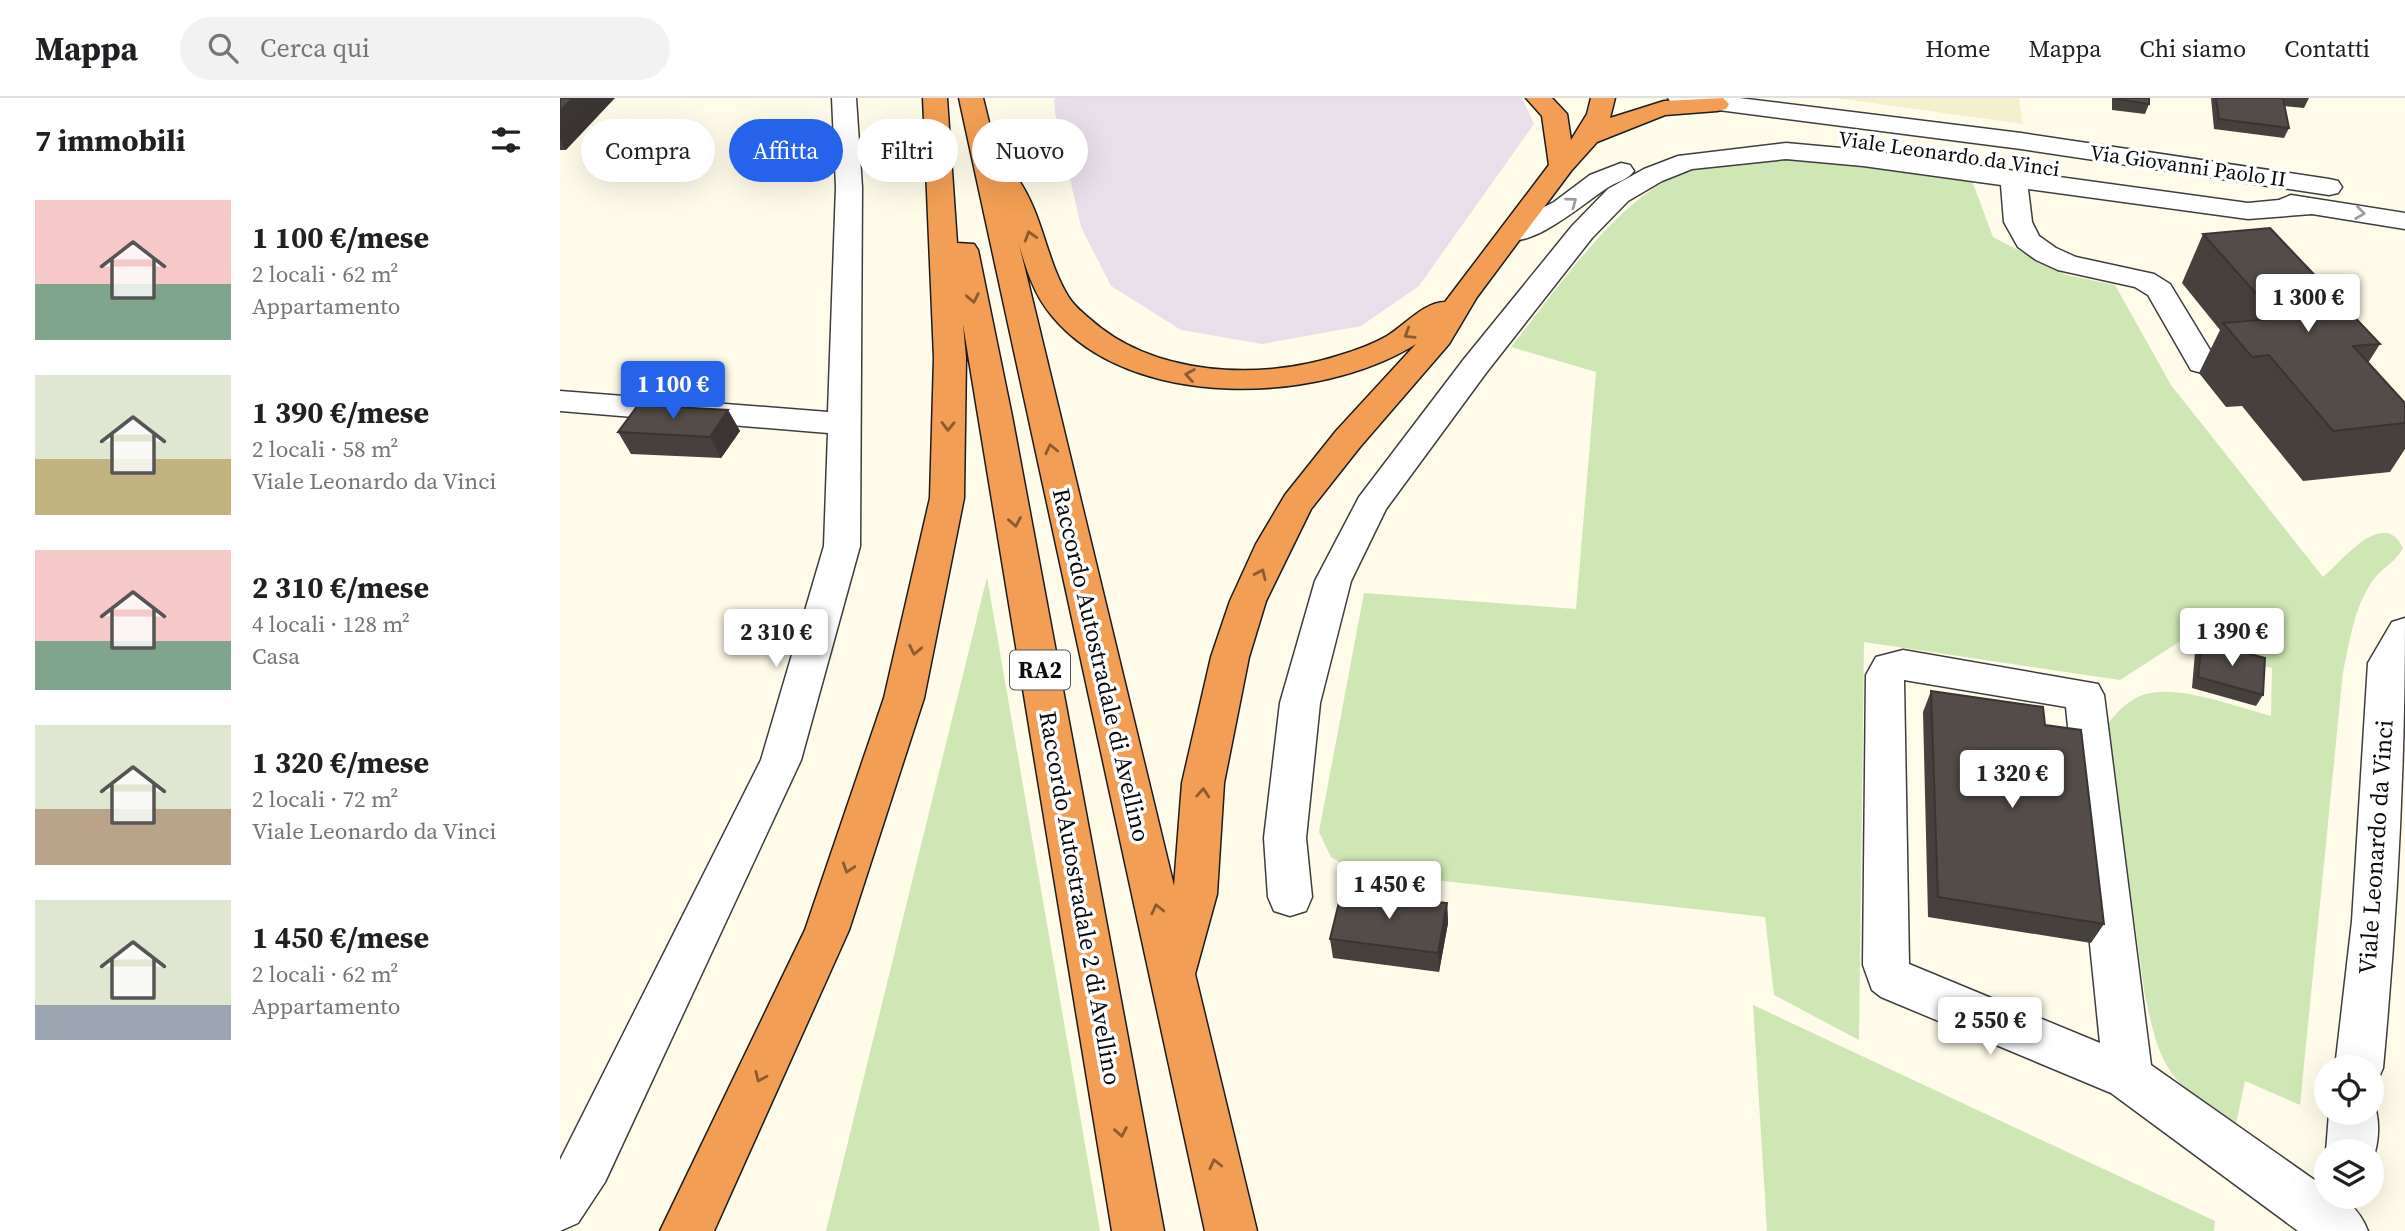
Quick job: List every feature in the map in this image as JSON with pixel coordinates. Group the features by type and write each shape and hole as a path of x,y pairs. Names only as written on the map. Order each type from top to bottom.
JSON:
{"highway":[{"path":"1538,98 1554,114 1562,164"},
{"path":"1558,133 1592,98"},
{"path":"1172,976 1195,894 1203,783 1230,657 1248,601 1297,503 1348,439 1438,338 1464,295 1562,164 1588,137 1601,114 1603,98"},
{"path":"686,1231 714,1178 827,930 904,698 947,498 950,358 945,104"},
{"name":"Raccordo Autostradale di Avellino","path":"945,104 972,129"},
{"name":"Raccordo Autostradale 2 di Avellino","path":"945,104 996,416 1138,1231"},
{"path":"1588,137 1645,113 1664,108 1717,104"},
{"name":"Raccordo Autostradale di Avellino","path":"991,182 1231,1231"},
{"path":"1006,182 1023,211 1051,294 1080,328 1099,342 1147,365 1182,374 1232,379 1274,378 1316,372 1353,362 1384,350 1464,295"}],"street":[{"path":"560,1205 574,1164 781,760 842,546 849,187 844,98"},
{"name":"Via Giovanni Paolo II","path":"1680,98 2018,162 2405,199"},
{"name":"Viale Leonardo da Vinci","path":"1512,234 1564,208 1599,181 1658,155 1723,141 1830,137 2018,162"},
{"path":"1290,897 1285,838 1300,703 1333,581 1371,505 1475,366 1582,232 1618,195 1653,175 1687,162 1786,151 1863,158 2018,162 2248,211 2316,206 2405,220"},
{"path":"2018,162 2018,222 2028,241 2046,254 2068,264 2144,280 2160,290 2202,363"},
{"path":"560,401 843,424"},
{"name":"Viale Leonardo da Vinci","path":"2360,1055 2374,921 2387,663 2405,632"},
{"path":"2128,1077 2084,695 1903,665 1890,667 1885,675 1885,965 1888,975 1897,982 2128,1077 2343,1231"},
{"path":"2343,1231 2345,1209"}],"shaded area":[{"path":"1054,98 1522,98 1534,124 1419,286 1361,326 1262,344 1181,330 1111,286 1081,227 1071,182 1088,182 1088,119 1056,119"},
{"path":"1836,98 2019,98 2023,124"}],"green space":[{"path":"1819,157 1971,178 1993,237 2066,275 2115,285 2171,385 2323,577 2351,550 2374,535 2385,533 2395,537 2403,548 2366,591 2354,624 2343,672 2300,1105 2245,1081 2236,1124 2200,1100 2175,1078 2164,1061 2154,1034 2145,996 2107,725 2130,701 2154,692 2205,697 2271,716 2272,668 2179,642 2120,680 1864,642 1859,1040 1774,995 1765,917 1355,871 1331,857 1319,832 1364,593 1576,609 1596,372 1511,347 1588,250 1633,204 1656,186 1681,173 1714,163"},
{"path":"987,577 1100,1231 826,1231"},
{"path":"1753,1005 2215,1221 2214,1231 1767,1231"}],"building":[{"path":"560,98 573,98 560,111"},
{"path":"2149,98 2149,104 2116,99"},
{"path":"2216,98 2283,98 2289,128 2219,119"},
{"path":"2270,228 2380,344 2353,346 2405,403 2405,423 2333,431 2269,355 2252,357 2223,323 2271,319 2261,308 2269,308 2203,234"},
{"path":"638,405 728,410 710,437 618,432"},
{"path":"2202,641 2265,658 2263,695 2198,677"},
{"path":"1931,691 2043,707 2045,725 2081,730 2104,924 1938,897"},
{"path":"1342,890 1447,903 1438,953 1330,939"}]}
